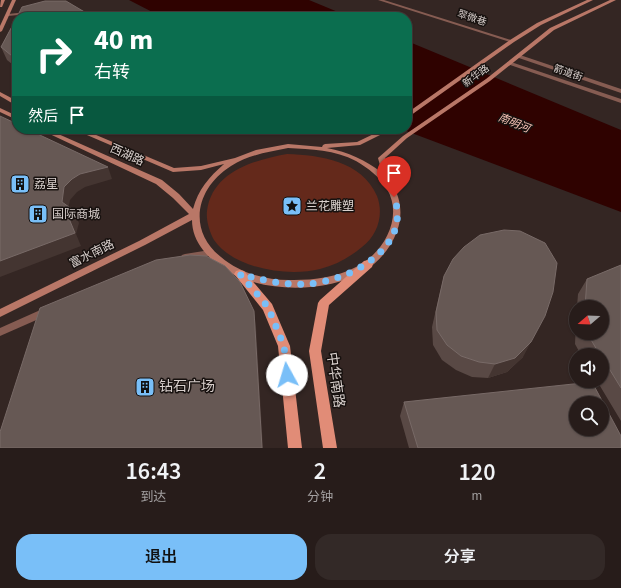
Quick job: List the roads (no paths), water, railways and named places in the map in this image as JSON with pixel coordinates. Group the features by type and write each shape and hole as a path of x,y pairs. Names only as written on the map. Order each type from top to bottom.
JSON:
{"main road":[{"path":"0,6 3,0"},
{"path":"0,31 14,0"},
{"name":"新华路","path":"412,112 512,40 539,24 591,0"},
{"name":"新华路","path":"412,132 502,69 552,28 614,0"},
{"path":"0,94 12,101"},
{"path":"0,110 12,116"},
{"name":"西湖路","path":"53,134 159,182 176,196 194,215"},
{"name":"西湖路","path":"88,134 173,170 201,168 240,158"},
{"path":"313,147 337,151 359,160 378,172 391,188 398,207 397,226 387,246 368,264 340,277 307,284 272,283 240,274 223,265 210,253 198,235 194,215 200,192 217,173 240,158 269,149 288,146 313,147 358,144 379,134"},
{"name":"新华路","path":"391,188 381,158 409,134"},
{"name":"富水南路","path":"0,313 142,243 194,215"},
{"name":"中华南路","path":"330,448 315,351 324,303 368,264"},
{"path":"240,274 268,307 284,346 295,448"}],"street":[{"name":"箭道街","path":"518,56 621,91"},
{"name":"箭道街","path":"509,63 621,101"},
{"path":"176,258 210,253"},
{"path":"0,332 56,307"}],"lane":[{"name":"翠微巷","path":"380,0 512,40"},
{"path":"8,15 12,14"}],"water":[{"path":"129,0 309,0 338,12 152,12"},
{"name":"南明河","path":"412,43 621,130 621,212 412,133"}],"place":[{"name":"荔星","path":"20,184"},
{"name":"兰花雕塑","path":"292,206"},
{"name":"国际商城","path":"38,214"},
{"name":"钻石广场","path":"145,387"}]}
